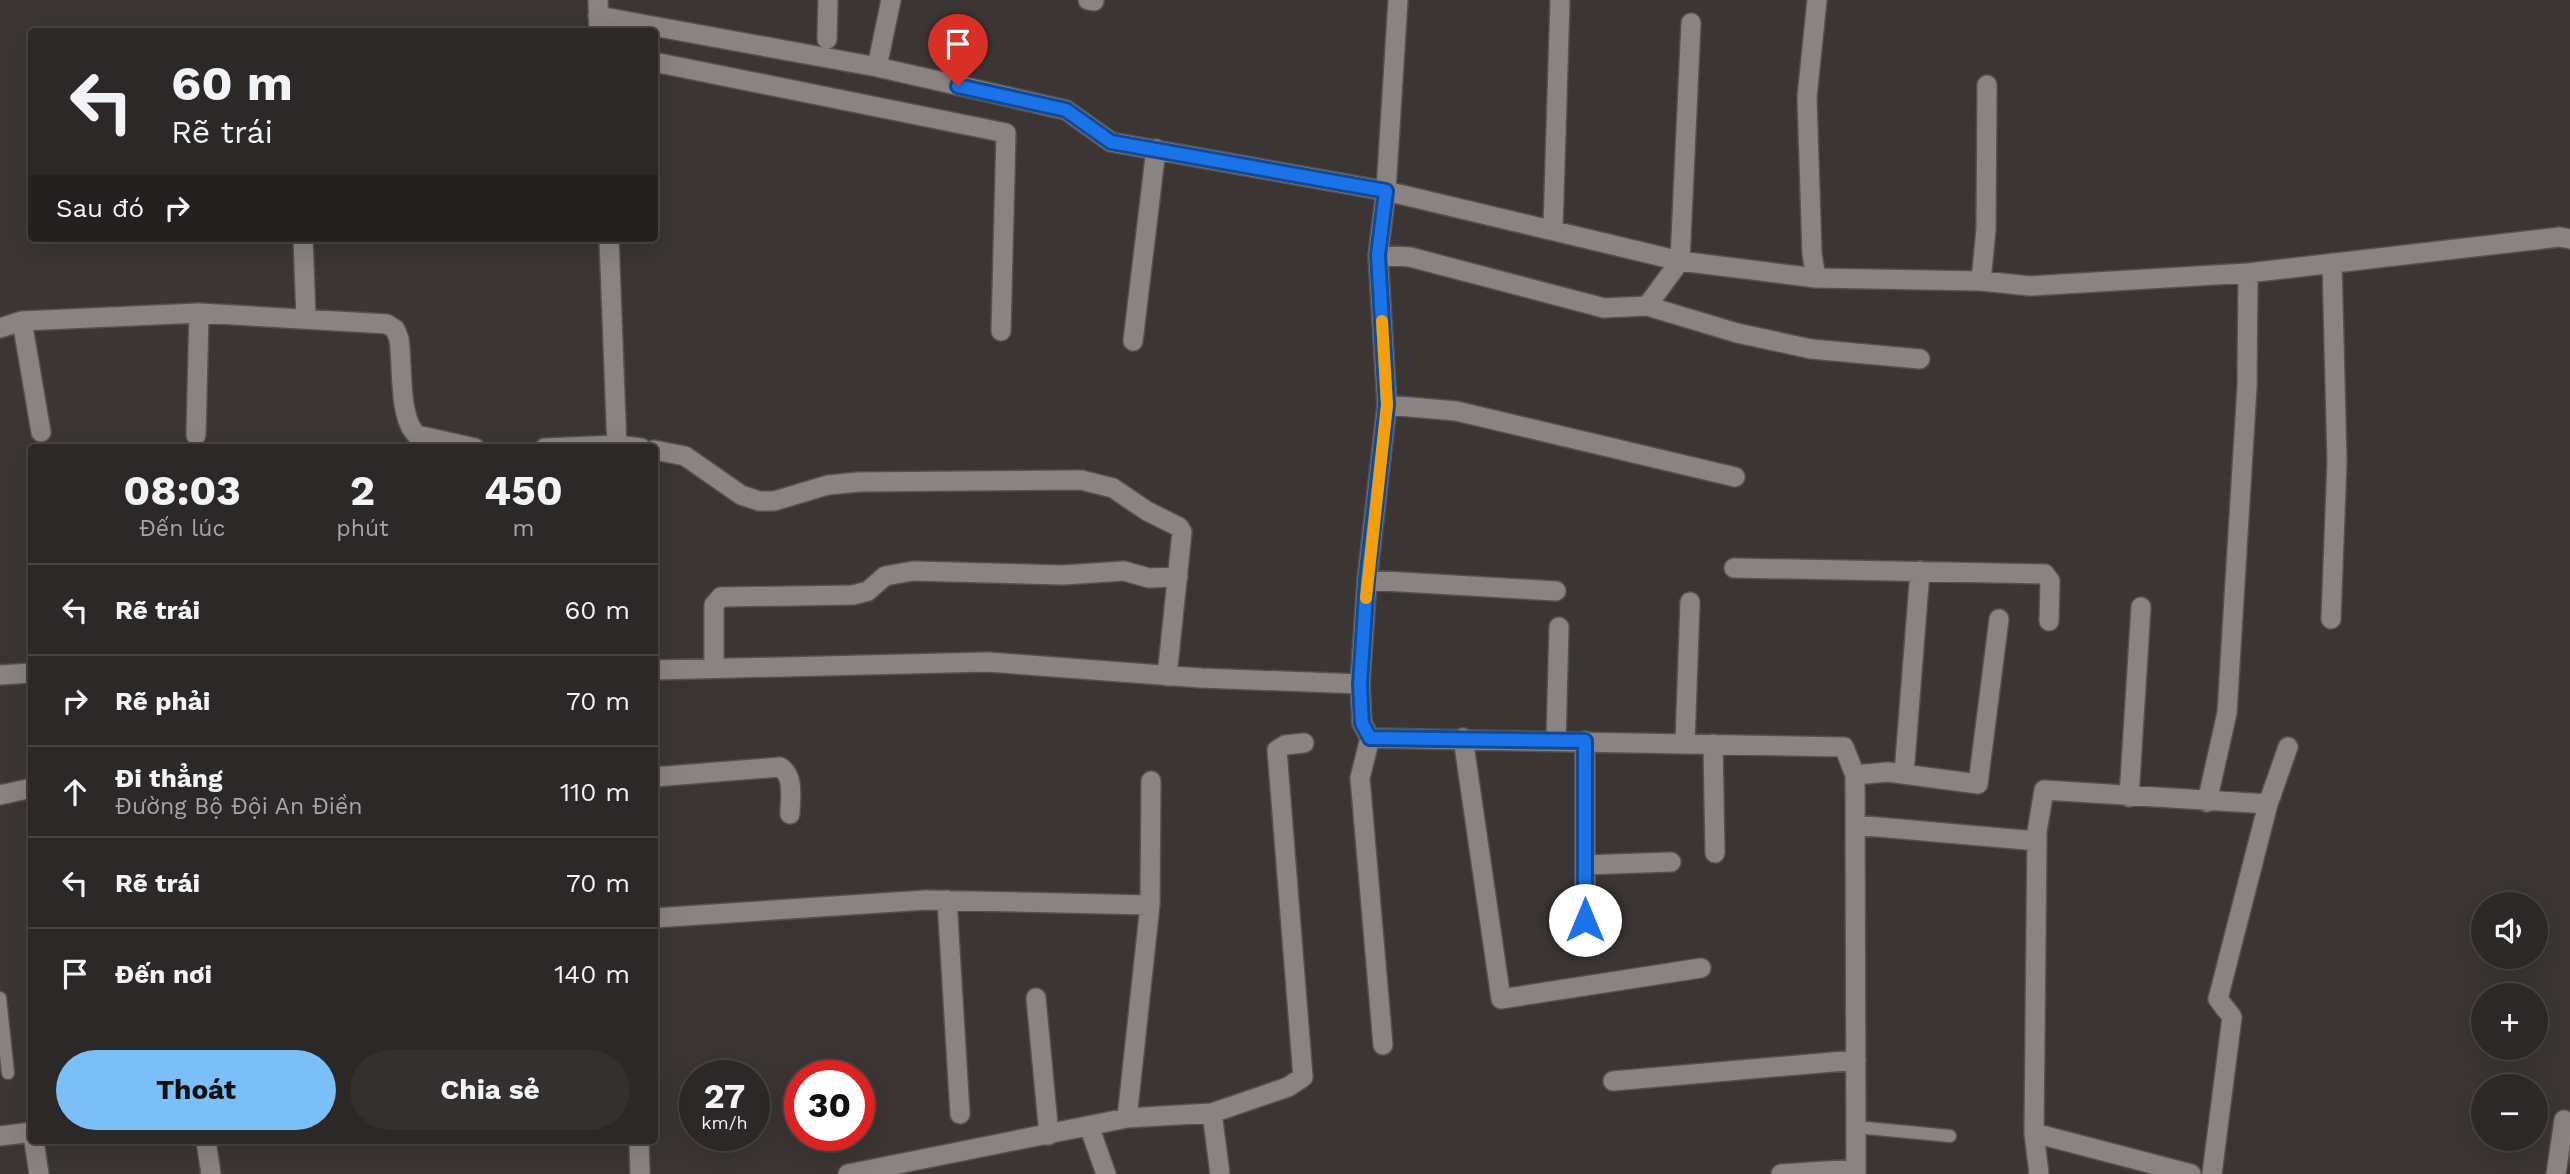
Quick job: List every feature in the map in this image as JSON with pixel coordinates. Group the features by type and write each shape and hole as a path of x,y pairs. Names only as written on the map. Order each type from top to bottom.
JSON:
{"street":[{"path":"827,39 828,0"},
{"path":"877,68 891,0"},
{"path":"1383,1045 1360,778 1370,738 1362,723 1360,684 1367,580 1387,405 1378,255 1386,191 1398,0"},
{"path":"1553,229 1560,0"},
{"path":"1816,278 1812,254 1807,97 1817,0"},
{"path":"598,16 877,68 1066,110 1111,142 1386,191 1680,261 1816,278 1981,281 2030,286 2248,273 2560,237 2570,239"},
{"path":"1647,306 1680,261 1691,23"},
{"path":"658,63 1006,133 1001,331"},
{"path":"1981,281 1986,229 1987,85"},
{"path":"1133,341 1156,149"},
{"path":"303,242 306,318"},
{"path":"609,242 617,444"},
{"path":"1378,255 1410,257 1604,309 1647,306 1737,333 1811,349 1920,359"},
{"path":"2331,619 2337,461 2332,263"},
{"path":"2207,802 2227,713 2247,387 2248,273"},
{"path":"196,435 199,313"},
{"path":"0,328 22,321 199,313 376,322 395,329 401,351 405,410 411,430 417,435 457,444"},
{"path":"22,321 41,432"},
{"path":"1387,405 1457,411 1735,477"},
{"path":"658,451 685,456 741,495 768,501 828,485 859,482 1081,480 1104,485 1180,527 1183,540 1167,676"},
{"path":"1734,568 2045,574 2050,581 2049,621"},
{"path":"714,668 714,605 721,597 853,595 868,591 885,576 913,571 1063,575 1124,571 1149,578 1178,577"},
{"path":"1904,774 1920,572"},
{"path":"1367,580 1556,591"},
{"path":"1685,743 1690,602"},
{"path":"2129,797 2141,607"},
{"path":"1855,775 1904,774 1978,784 1999,620"},
{"path":"1556,740 1559,627"},
{"path":"658,670 988,662 1167,676 1360,684"},
{"path":"0,676 28,673"},
{"path":"1370,738 1844,747 1855,775 1856,1171 1781,1174"},
{"path":"1463,738 1501,999 1701,968"},
{"path":"1585,741 1585,920"},
{"path":"858,1173 1127,1118 1212,1113 1288,1087 1303,1077 1277,750 1284,745 1304,743"},
{"path":"1713,744 1715,853"},
{"path":"2212,1174 2232,1017 2218,999 2268,804 2288,747"},
{"path":"658,777 780,767 788,772 790,779 790,814"},
{"path":"1127,1118 1150,905 1151,781"},
{"path":"0,795 28,789"},
{"path":"2039,1174 2034,1133 2037,841 2044,790 2268,804"},
{"path":"1855,825 2037,841"},
{"path":"1585,865 1671,862"},
{"path":"658,918 947,900 1150,905"},
{"path":"947,900 960,1114"},
{"path":"1036,998 1049,1135"},
{"path":"1613,1081 1856,1060"},
{"path":"1212,1113 1220,1174"},
{"path":"2556,1174 2564,1120"},
{"path":"1089,1126 1106,1174"},
{"path":"0,1136 28,1132"},
{"path":"2034,1133 2191,1174"},
{"path":"34,1144 39,1174"},
{"path":"206,1144 211,1174"},
{"path":"639,1144 640,1174"}],"lane":[{"path":"0,998 8,1073"},
{"path":"1856,1127 1950,1136"}],"slow traffic":[{"path":"1366,598 1387,405 1382,321"}],"route":[{"path":"958,86 1066,110 1111,142 1386,191 1378,255 1387,405 1367,580 1360,684 1362,723 1370,738 1585,741 1585,920"}]}
